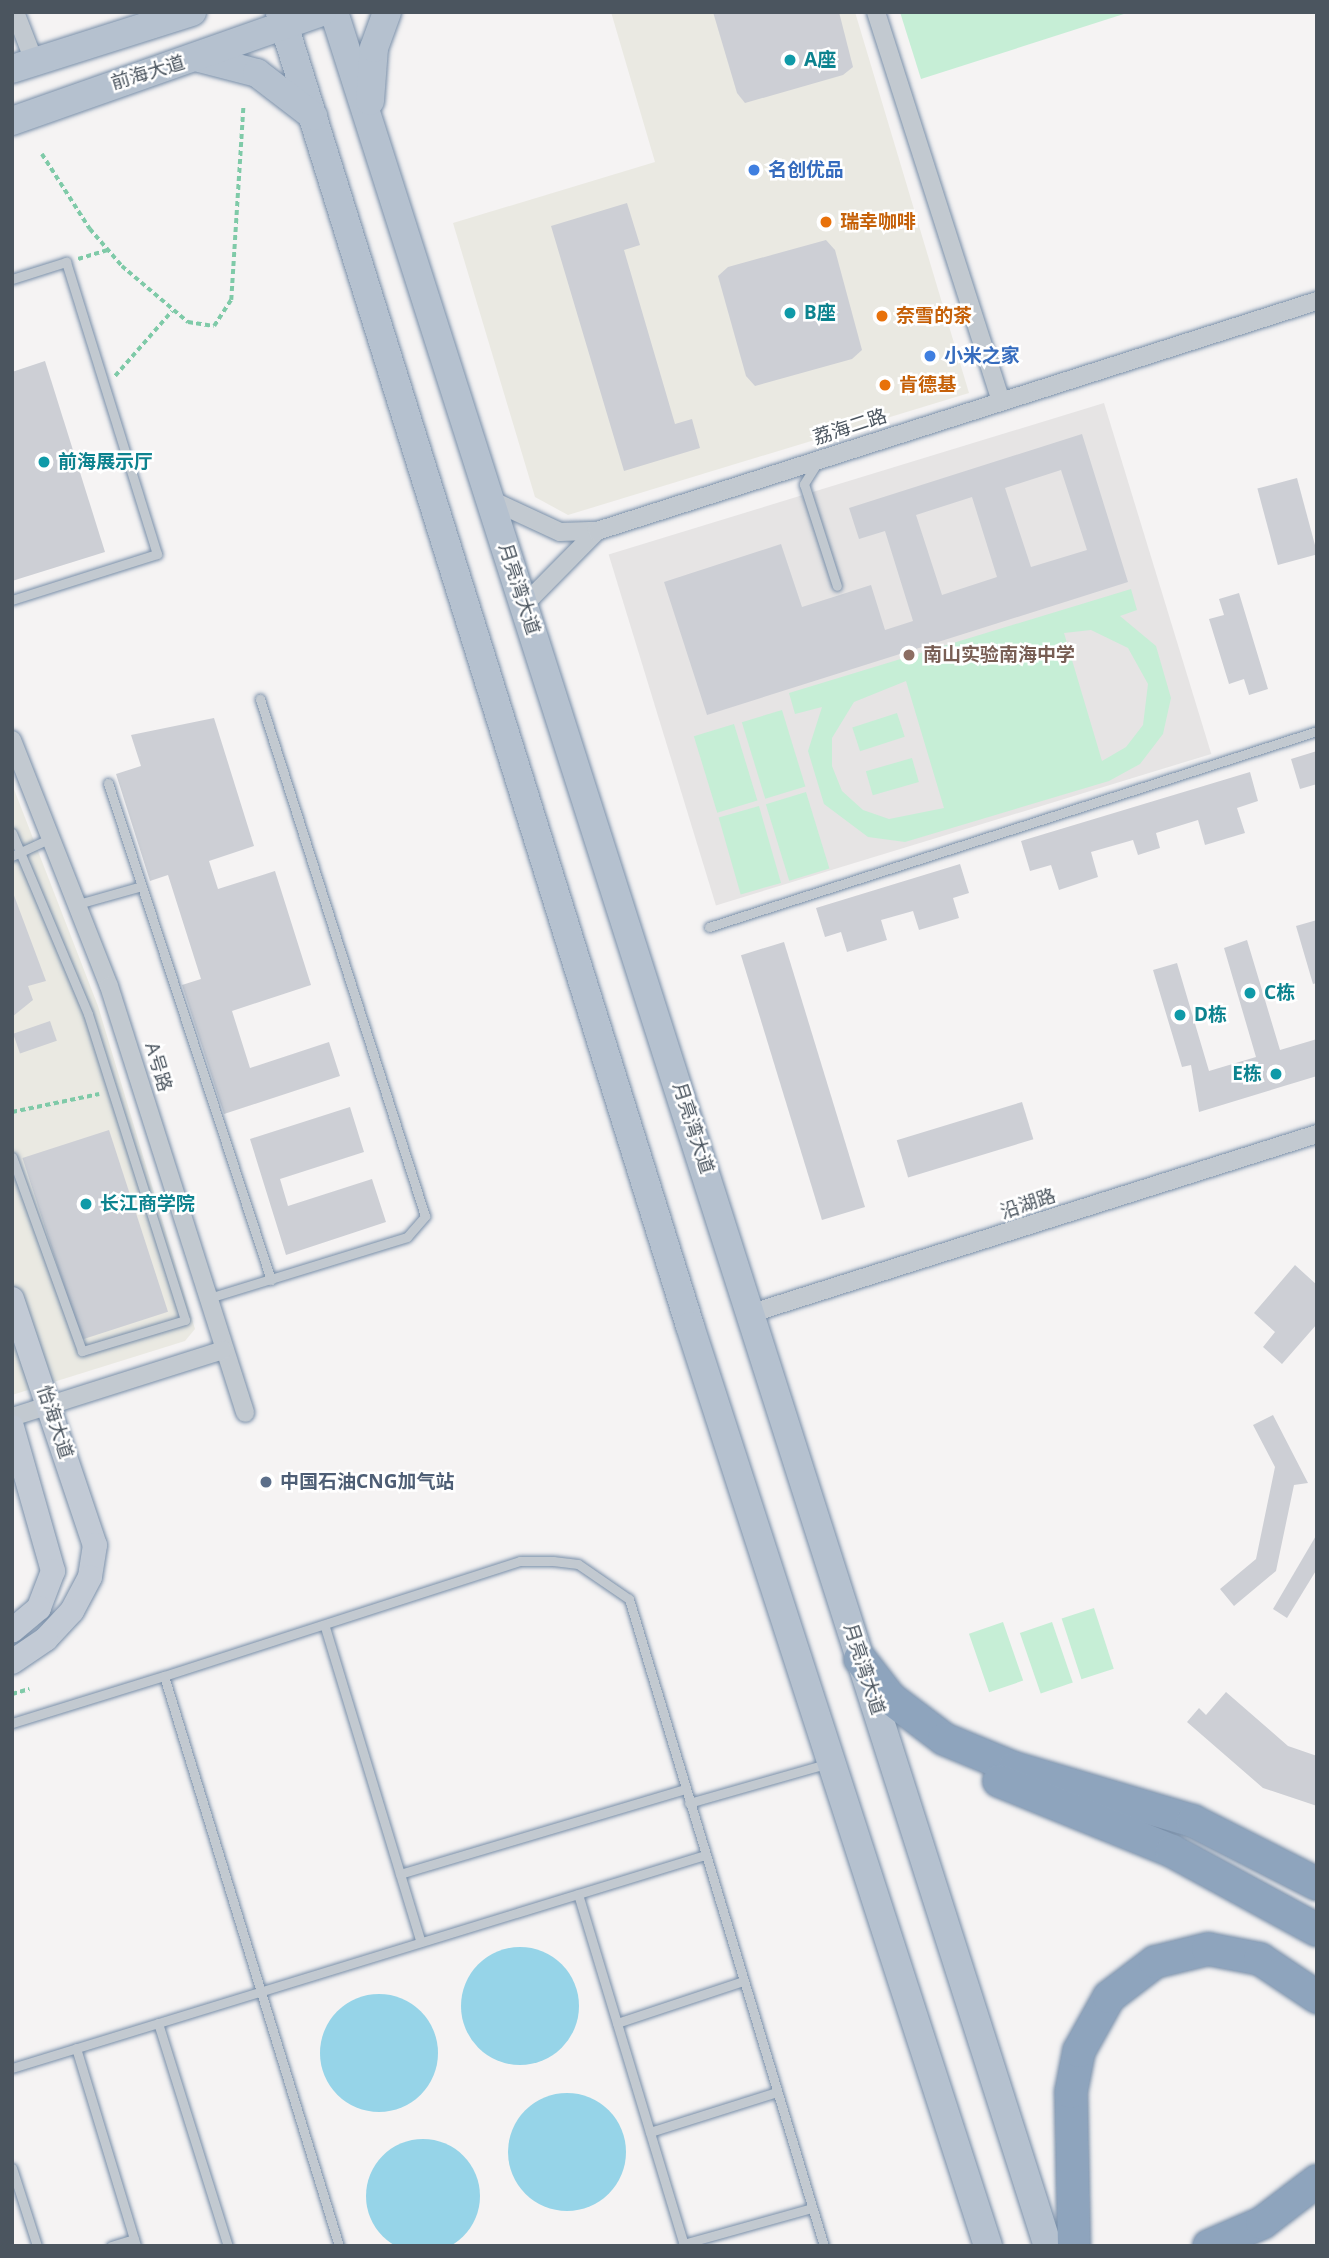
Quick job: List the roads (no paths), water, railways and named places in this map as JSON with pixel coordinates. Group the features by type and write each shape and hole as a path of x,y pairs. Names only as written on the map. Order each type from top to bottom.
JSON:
{"highway":[{"path":"860,1659 890,1699 994,1779 1172,1851 1317,1930"},
{"path":"925,1728 1014,1768 1193,1821 1317,1884"},
{"path":"1074,2246 1070,2092 1079,2051 1109,1997 1156,1962 1208,1949 1260,1959 1317,1997"},
{"path":"1209,2246 1262,2222 1317,2181"}],"main road":[{"path":"23,65 192,12"},
{"name":"前海大道","path":"12,121 196,58 282,19 322,12"},
{"name":"月亮湾大道","path":"334,12 1048,2246"},
{"path":"370,125 374,48 387,12"},
{"path":"282,19 691,1326 835,1761 988,2246"},
{"path":"196,58 264,77 314,117"},
{"name":"怡海大道","path":"12,1299 50,1405 95,1545 90,1577 72,1611 13,1662"},
{"path":"12,1427 52,1561 39,1608 12,1631"}],"street":[{"path":"15,12 23,65"},
{"path":"876,12 1001,401"},
{"name":"荔海二路","path":"491,500 531,523 560,531 597,531 1317,301"},
{"name":"荔海二路","path":"524,605 597,531"},
{"name":"A号路","path":"12,740 78,904 245,1413"},
{"name":"沿湖路","path":"752,1313 1317,1134"},
{"path":"12,1417 223,1350"}],"lane":[{"path":"12,279 66,262 157,554 12,600"},
{"path":"820,459 804,484 837,586"},
{"path":"209,1298 408,1237 425,1216 260,699"},
{"path":"709,927 1317,731"},
{"path":"108,783 271,1280"},
{"path":"12,834 22,851 88,1014 108,1092 131,1142 185,1320 82,1351 12,1157"},
{"path":"12,856 52,837"},
{"path":"78,904 142,886"},
{"path":"12,1723 325,1627 520,1561 578,1564 629,1599 824,2246"},
{"path":"325,1627 421,1942"},
{"path":"164,1676 339,2246"},
{"path":"689,1803 835,1761"},
{"path":"400,1874 685,1789"},
{"path":"12,2068 705,1855"},
{"path":"578,1894 683,2245 812,2208"},
{"path":"617,2023 743,1981"},
{"path":"158,2023 228,2246"},
{"path":"76,2048 135,2242 111,2246"},
{"path":"650,2132 777,2092"},
{"path":"12,2168 37,2246"}],"water":[{"path":"520,1947 531,1948 553,1957 569,1973 578,1995 578,2017 569,2039 553,2055 531,2064 520,2065 509,2064 487,2055 471,2039 462,2017 461,2006 462,1995 471,1973 487,1957 509,1948"},
{"path":"379,1994 390,1995 412,2004 428,2020 437,2042 437,2064 428,2086 412,2102 390,2111 379,2112 368,2111 346,2102 330,2086 321,2064 320,2053 321,2042 330,2020 346,2004 368,1995"},
{"path":"567,2093 600,2103 616,2119 626,2152 616,2185 600,2201 567,2211 534,2201 518,2185 508,2152 518,2119 534,2103"},
{"path":"423,2139 445,2143 455,2148 471,2164 476,2174 480,2196 476,2218 471,2228 455,2244 445,2249 423,2253 401,2249 391,2244 375,2228 370,2218 366,2196 370,2174 375,2164 391,2148 401,2143"}],"place":[{"name":"A座","path":"790,60"},
{"name":"名创优品","path":"754,170"},
{"name":"瑞幸咖啡","path":"826,222"},
{"name":"B座","path":"790,313"},
{"name":"奈雪的茶","path":"882,316"},
{"name":"小米之家","path":"930,356"},
{"name":"肯德基","path":"885,385"},
{"name":"前海展示厅","path":"44,462"},
{"name":"南山实验南海中学","path":"909,655"},
{"name":"C栋","path":"1250,993"},
{"name":"D栋","path":"1180,1015"},
{"name":"E栋","path":"1276,1074"},
{"name":"长江商学院","path":"86,1204"},
{"name":"中国石油CNG加气站","path":"266,1482"}]}
